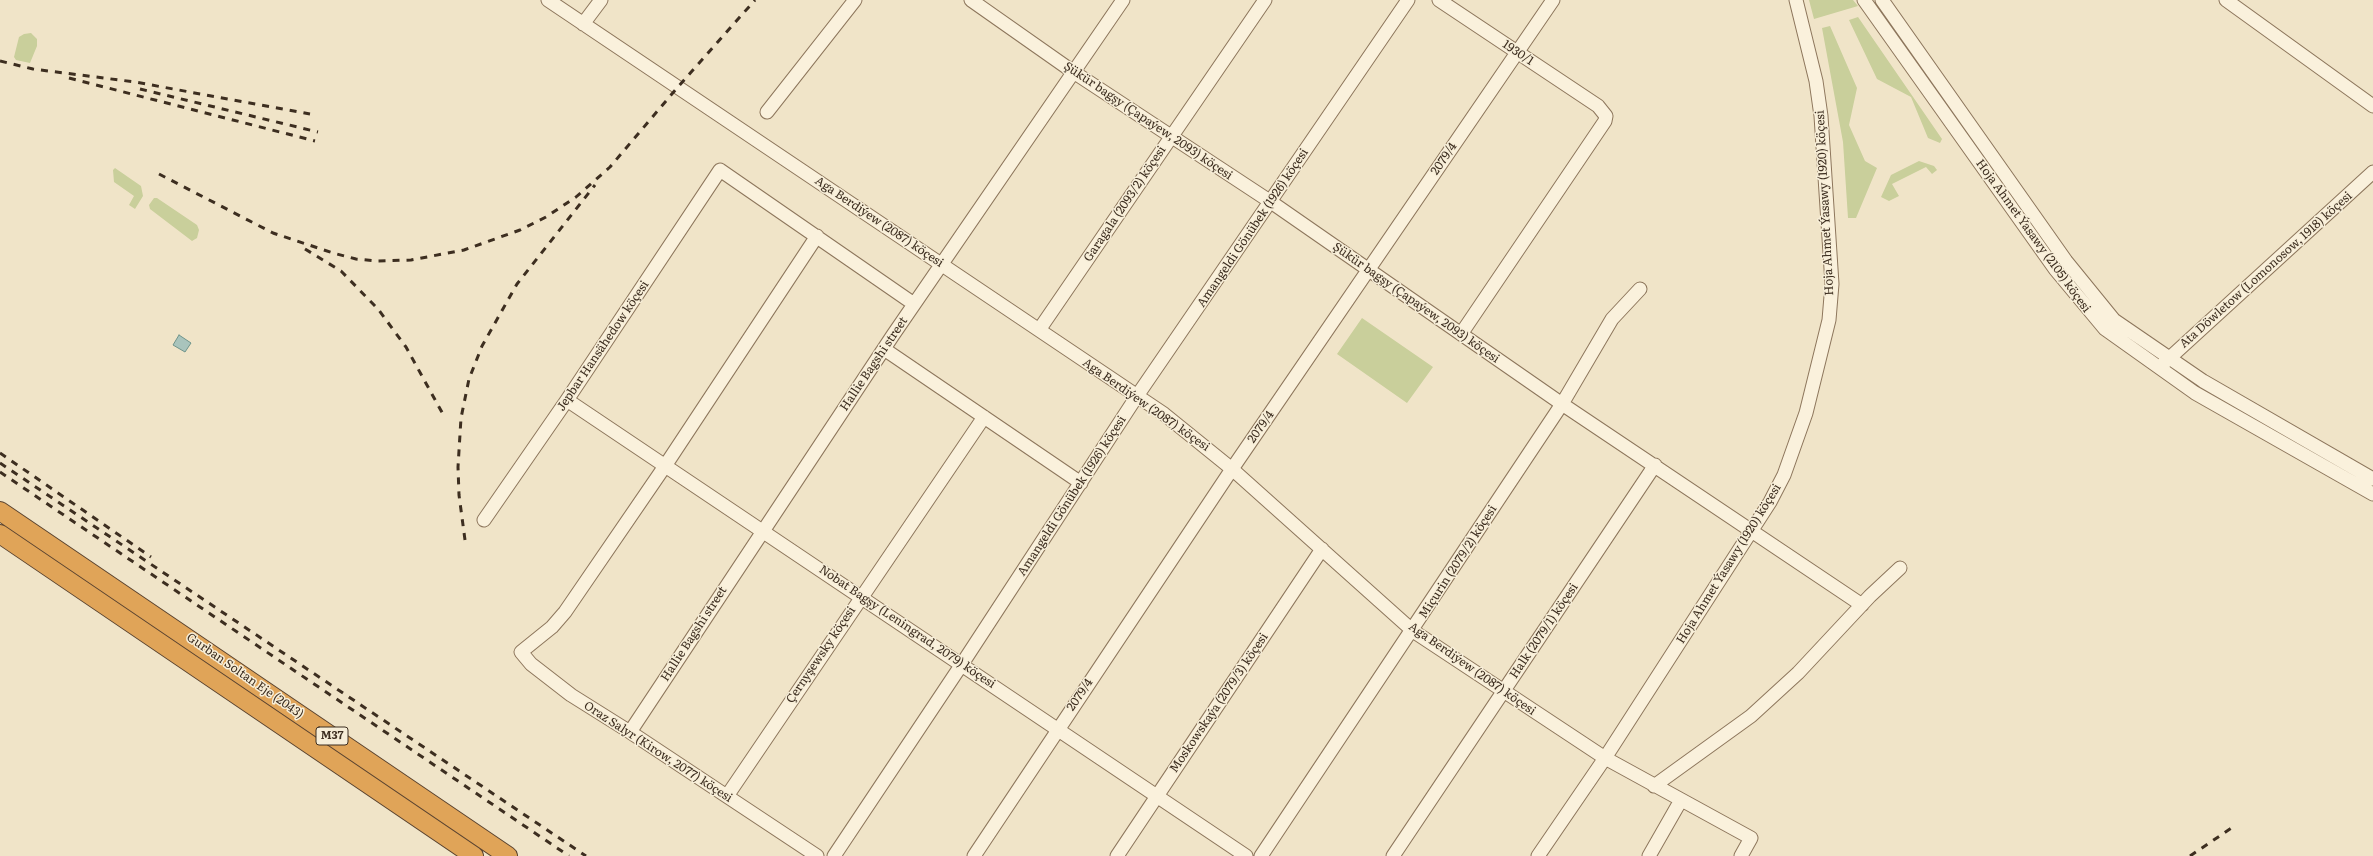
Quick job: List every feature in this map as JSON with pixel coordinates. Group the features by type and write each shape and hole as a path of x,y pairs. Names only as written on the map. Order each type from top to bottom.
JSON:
{"highway":[{"name":"Gurban Soltan Eje (2043)","path":"0,511 508,856"},
{"name":"Gurban Soltan Eje (2043)","path":"0,534 474,856"}],"street":[{"name":"Aga Berdiýew (2087) köçesi","path":"548,0 1176,423 1232,468 1413,631 1503,692 1605,758 1750,838 1741,856"},
{"path":"583,24 601,0"},
{"path":"767,112 855,0"},
{"name":"Şükür bagşy (Çapaýew, 2093) köçesi","path":"971,0 1072,71 1271,202 1562,404 1862,605"},
{"name":"Hallie Bagshi street","path":"630,732 762,530 914,304 1072,71 1123,0"},
{"name":"Garagala (2093/2) köçesi","path":"1039,330 1265,0"},
{"name":"Amangeldi Gönübek (1926) köçesi","path":"834,856 1138,396 1408,0"},
{"name":"1930/1","path":"1439,0 1598,106 1606,116 1605,121 1462,334"},
{"name":"2079/4","path":"974,856 1232,468 1553,0"},
{"name":"Hoja Ahmet Ýasawy (1920) köçesi","path":"1538,856 1605,758 1770,502 1795,446 1823,350 1831,304 1829,213 1821,116 1816,81 1796,0"},
{"name":"Hoja Ahmet Ýasawy (2105) köçesi","path":"1864,0 2055,269 2093,318 2118,340 2195,393 2373,494"},
{"name":"Hoja Ahmet Ýasawy (2105) köçesi","path":"1882,0 2066,261 2104,309 2126,329 2202,381 2373,479"},
{"path":"2226,0 2373,106"},
{"name":"Jepbar Hansähedow köçesi","path":"484,520 567,400 720,170 817,236"},
{"name":"Ata Döwletow (Lomonosow, 1918) köçesi","path":"2159,369 2169,358 2373,172"},
{"path":"665,466 817,236 914,304"},
{"name":"Miçurin (2079/2) köçesi","path":"1261,856 1413,631 1562,404 1612,319 1640,289"},
{"path":"884,349 1081,483"},
{"name":"Nobat Bagşy (Leningrad, 2079) köçesi","path":"567,400 1246,856"},
{"name":"Çernyşewsky köçesi","path":"727,796 861,596 984,417"},
{"name":"Halk (2079/1) köçesi","path":"1393,856 1654,465"},
{"name":"Oraz Salyr (Kirow, 2077) köçesi","path":"665,466 565,612 538,640 521,652 531,664 571,695 630,732 817,856"},
{"name":"Moskowskaýa (2079/3) köçesi","path":"1117,856 1322,549"},
{"path":"1654,786 1751,716 1798,673 1862,605 1900,568"},
{"path":"1649,856 1681,800"}],"green space":[{"path":"1809,0 1853,0 1858,6 1814,19"},
{"path":"1858,17 1942,139 1940,143 1928,138 1911,97 1877,79 1849,20"},
{"path":"1830,26 1857,88 1849,125 1865,161 1877,168 1856,218 1848,218 1843,142 1822,28"},
{"path":"31,33 37,39 37,46 30,63 16,60 14,57 19,37 24,34"},
{"path":"1919,161 1934,166 1937,170 1932,174 1926,167 1892,184 1899,196 1889,201 1881,197 1891,175"},
{"path":"115,168 141,186 143,196 135,209 129,205 134,196 114,182 113,170"},
{"path":"154,198 157,198 197,225 199,230 197,238 192,241 150,209 149,205"},
{"path":"1362,318 1433,367 1407,403 1337,354"}],"water":[{"path":"179,335 191,343 185,352 173,345"}],"railway":[{"path":"159,174 273,233 356,259 378,261 411,260 464,250 520,230 546,217 576,197 610,167 677,88 755,0"},
{"path":"0,61 33,69 135,82 310,114"},
{"path":"69,78 315,141"},
{"path":"140,89 318,132"},
{"path":"465,540 459,495 458,467 461,418 469,379 482,346 517,284 595,185"},
{"path":"305,249 341,271 378,309 406,347 444,416"},
{"path":"0,453 151,557"},
{"path":"0,463 586,856"},
{"path":"0,472 569,856"},
{"path":"2190,856 2233,827"}]}
